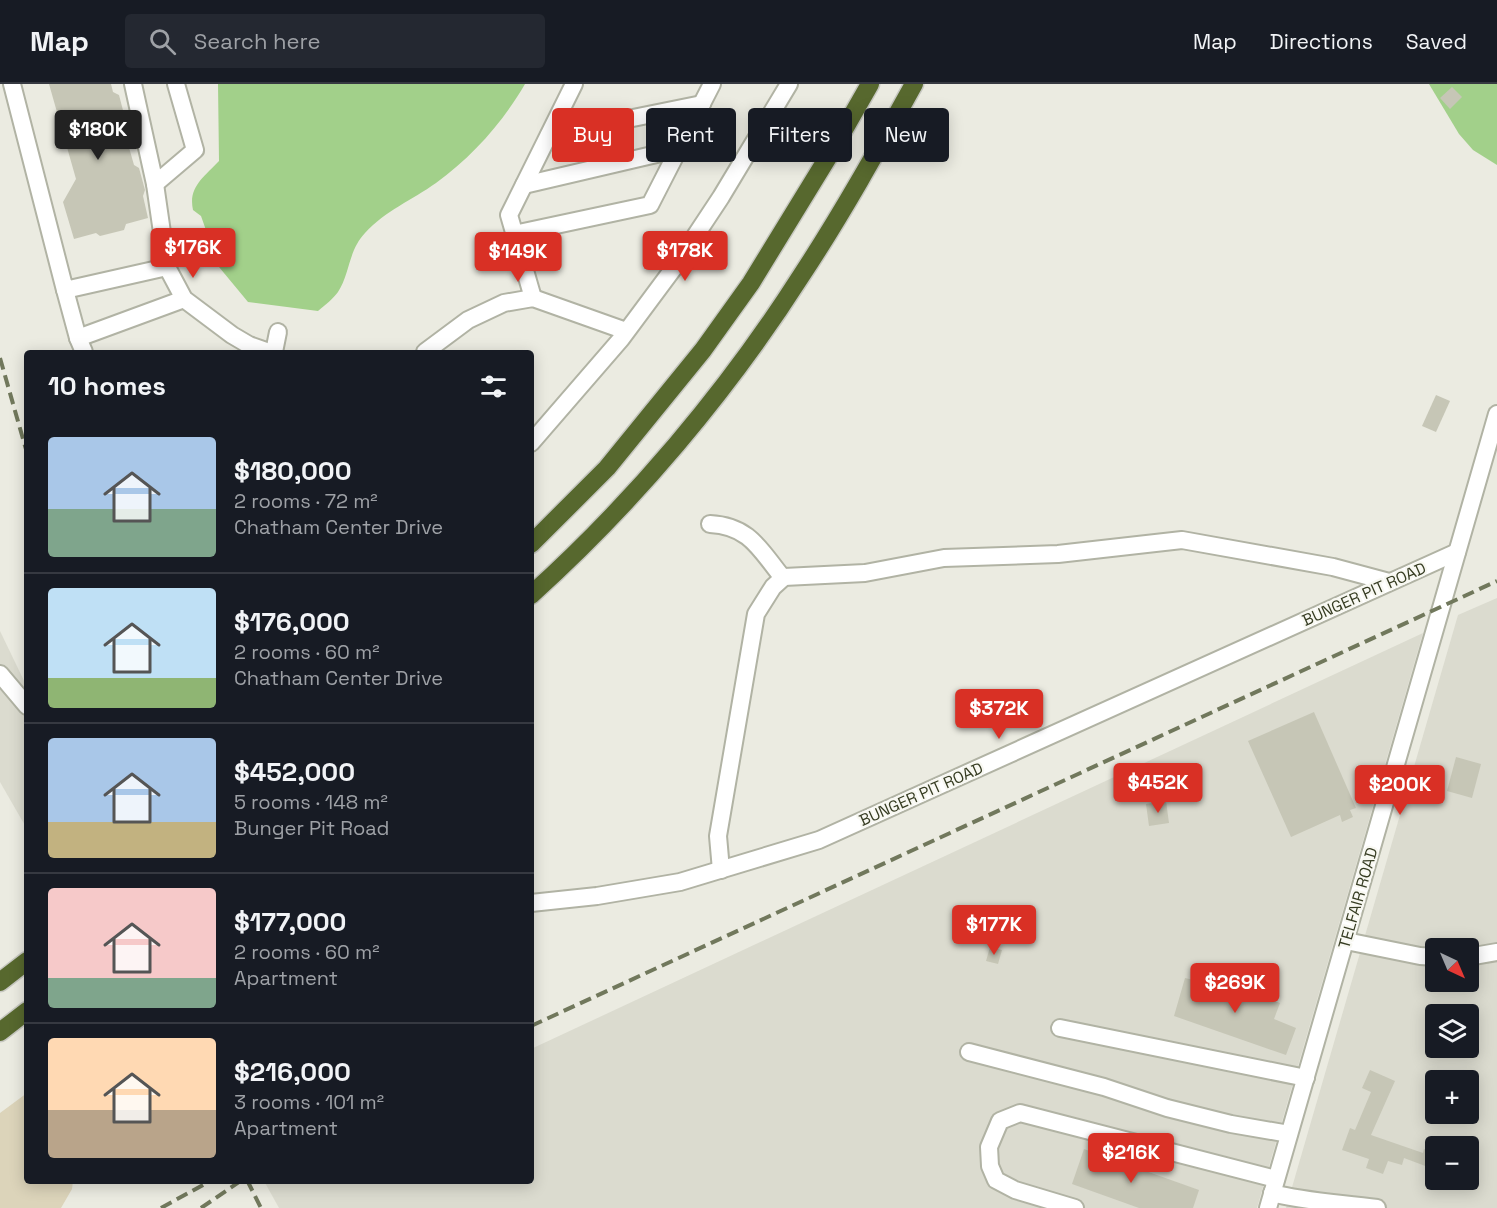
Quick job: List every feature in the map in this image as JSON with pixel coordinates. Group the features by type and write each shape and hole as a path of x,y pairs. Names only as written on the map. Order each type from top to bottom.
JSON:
{"highway":[{"path":"534,541 607,468 710,340 751,283 870,84"},
{"path":"534,592 594,535 704,411 801,278 858,184 914,84"},
{"path":"0,1032 24,1013"}],"street":[{"path":"12,84 64,290 81,345 184,299"},
{"path":"134,84 155,184 167,267 184,299 248,349"},
{"path":"155,184 195,150 176,84"},
{"path":"533,298 509,215 574,84"},
{"path":"700,108 712,84"},
{"path":"534,439 626,331 676,265 721,197 789,84"},
{"path":"549,135 702,104"},
{"path":"524,185 646,156"},
{"path":"514,234 650,205 672,162"},
{"path":"64,290 167,267"},
{"path":"428,350 468,320 504,303 533,298 626,331"},
{"path":"272,350 278,332"},
{"name":"TELFAIR ROAD","path":"1272,1193 1497,414"},
{"path":"711,524 727,525 745,533 783,578"},
{"path":"721,870 718,836 756,614 773,587 783,578 865,573 944,558 1058,554 1182,540 1333,567 1389,582"},
{"name":"BUNGER PIT ROAD","path":"534,903 597,896 670,884 819,840 1457,552"},
{"path":"0,674 24,702"},
{"path":"1346,941 1425,956"},
{"path":"1479,955 1497,952"},
{"path":"1060,1028 1306,1078"},
{"path":"969,1052 1104,1087 1167,1108 1231,1124 1289,1134"},
{"path":"1075,1208 1015,1190 996,1180 990,1166 989,1147 1000,1121 1020,1113 1272,1193 1299,1200 1377,1208"}],"shaded area":[{"path":"218,84 525,84 497,125 462,162 436,183 381,218 365,233 355,247 338,292 318,311 248,302 219,267 201,216 193,210 193,195 198,183 219,161"},
{"path":"1429,84 1497,84 1497,165 1473,150 1459,134"},
{"path":"1497,598 1497,1208 1286,1208 1458,615"},
{"path":"0,631 24,681 24,824 0,782"},
{"path":"1423,633 1257,1208 279,1208 266,1184 534,1184 534,1048"},
{"path":"24,1095 24,1184 73,1184 61,1208 0,1208 0,1113"}],"building":[{"path":"49,84 111,84 113,92 119,95 125,118 122,123 134,165 139,168 145,190 143,196 148,218 126,224 124,230 100,236 96,233 74,239 63,202 76,179"},
{"path":"1452,87 1462,97 1450,109 1440,98"},
{"path":"1436,395 1450,401 1436,432 1422,426"},
{"path":"1314,712 1356,808 1350,810 1353,817 1342,822 1340,815 1291,837 1248,741"},
{"path":"1456,757 1481,764 1472,798 1447,791"},
{"path":"1166,801 1169,823 1149,826 1146,804"},
{"path":"990,947 1002,950 998,964 986,961"},
{"path":"1185,978 1211,984 1213,978 1280,1003 1274,1019 1296,1028 1286,1055 1174,1016"},
{"path":"1370,1070 1395,1081 1371,1135 1423,1153 1425,1149 1425,1166 1404,1158 1402,1165 1388,1161 1383,1174 1366,1168 1369,1159 1342,1150 1350,1128 1355,1130 1371,1092 1362,1088"},
{"path":"1084,1149 1199,1190 1193,1208 1139,1208 1072,1184"}],"railway":[{"path":"0,358 24,442"},
{"path":"534,1025 1497,581"},
{"path":"161,1208 205,1184"},
{"path":"201,1208 236,1184"},
{"path":"249,1184 261,1208"}]}
